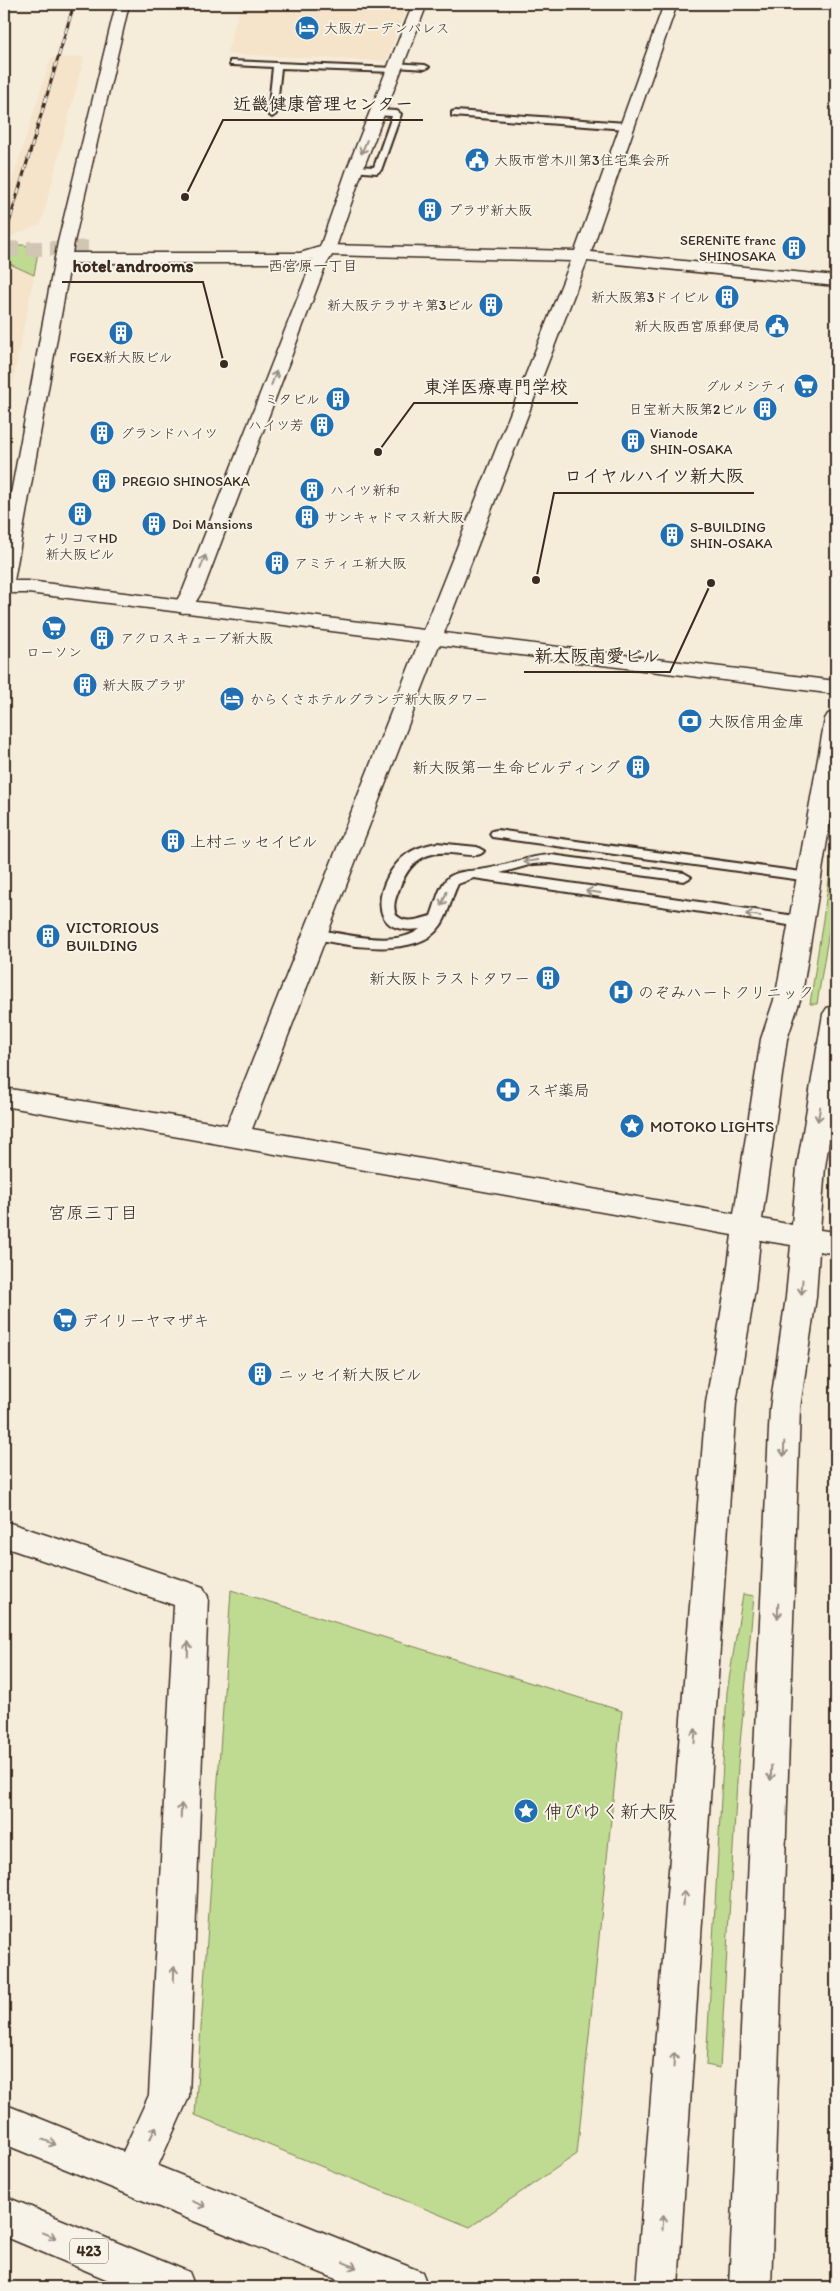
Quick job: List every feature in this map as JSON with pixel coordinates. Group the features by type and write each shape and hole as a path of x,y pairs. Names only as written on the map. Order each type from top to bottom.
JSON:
{"main road":[{"path":"4,582 40,394 64,250 122,4"},
{"path":"183,606 193,590 317,267 327,250 355,169 420,4"},
{"path":"236,1136 581,256 670,4"},
{"path":"277,242 290,242 327,250"},
{"path":"64,250 90,245 581,256 836,281"},
{"path":"64,250 301,258 327,250"},
{"path":"4,587 28,587 836,688"},
{"path":"654,2282 721,1403 740,1289 746,1228 774,1039 789,994 836,719"},
{"path":"750,2287 785,1408 801,1297 821,1241 811,1167 836,1014"},
{"path":"4,1097 236,1136 821,1241"},
{"path":"4,1534 191,1596 169,2097 132,2177"},
{"path":"4,2124 406,2287"},
{"name":"423","path":"4,2216 174,2287"}],"lane":[{"path":"233,63 395,68 425,67"},
{"path":"272,114 276,65"},
{"path":"355,169 377,170 397,114 377,113"},
{"path":"455,114 626,126"},
{"path":"497,834 809,876"},
{"path":"437,918 425,924 414,926 400,924 392,918 387,911 387,904 397,872 408,861 424,851 440,848 477,851"},
{"path":"315,934 376,942 396,942 414,938 424,934 432,927 453,881 466,874 490,872 533,860 551,859 684,877"},
{"path":"474,874 802,922"}],"shaded area":[{"name":"大阪ガーデンパレス","path":"244,4 408,4 386,61 227,54 238,14"},
{"path":"84,57 41,224 10,237 4,237 4,207 51,58"},
{"path":"4,264 10,264 34,275 4,426"}],"green space":[{"path":"4,245 25,245 38,252 34,275 10,264 4,264"},
{"path":"836,834 836,888 817,1004 810,1004"},
{"path":"231,1590 622,1711 577,2154 470,2227 195,2115"},
{"path":"743,1594 754,1596 738,1765 720,2068 706,2065 727,1692"}],"tunnel":[{"path":"4,249 96,248"}],"railway":[{"path":"4,240 74,4"}],"place":[{"name":"大阪ガーデンパレス","path":"307,28"},
{"name":"大阪市営木川第3住宅集会所","path":"477,160"},
{"name":"近畿健康管理センター","path":"185,197"},
{"name":"プラザ新大阪","path":"430,210"},
{"name":"SERENiTE franc SHINOSAKA","path":"794,248"},
{"name":"新大阪第3ドイビル","path":"727,297"},
{"name":"新大阪テラサキ第3ビル","path":"491,305"},
{"name":"新大阪西宮原郵便局","path":"777,326"},
{"name":"FGEX新大阪ビル","path":"121,333"},
{"name":"hotel androoms","path":"224,364"},
{"name":"グルメシティ","path":"806,386"},
{"name":"ミタビル","path":"338,399"},
{"name":"日宝新大阪第2ビル","path":"765,409"},
{"name":"ハイツ芳","path":"322,425"},
{"name":"グランドハイツ","path":"102,433"},
{"name":"Vianode SHIN-OSAKA","path":"633,441"},
{"name":"東洋医療専門学校","path":"378,452"},
{"name":"PREGIO SHINOSAKA","path":"104,481"},
{"name":"ハイツ新和","path":"312,490"},
{"name":"ナリコマHD 新大阪ビル","path":"80,514"},
{"name":"サンキャドマス新大阪","path":"307,517"},
{"name":"Doi Mansions","path":"154,524"},
{"name":"S-BUILDING SHIN-OSAKA","path":"672,535"},
{"name":"アミティエ新大阪","path":"277,563"},
{"name":"ロイヤルハイツ新大阪","path":"536,580"},
{"name":"新大阪南愛ビル","path":"711,583"},
{"name":"ローソン","path":"54,628"},
{"name":"アクロスキューブ新大阪","path":"102,638"},
{"name":"新大阪プラザ","path":"85,685"},
{"name":"からくさホテルグランデ新大阪タワー","path":"232,699"},
{"name":"大阪信用金庫","path":"690,721"},
{"name":"新大阪第一生命ビルディング","path":"638,767"},
{"name":"上村ニッセイビル","path":"173,841"},
{"name":"VICTORIOUS BUILDING","path":"48,936"},
{"name":"新大阪トラストタワー","path":"548,978"},
{"name":"のぞみハートクリニック","path":"621,992"},
{"name":"スギ薬局","path":"508,1090"},
{"name":"MOTOKO LIGHTS","path":"632,1126"},
{"name":"デイリーヤマザキ","path":"65,1320"},
{"name":"ニッセイ新大阪ビル","path":"260,1374"},
{"name":"伸びゆく新大阪","path":"526,1811"}],"district":[{"name":"西宮原一丁目","path":"313,266"},
{"name":"宮原三丁目","path":"93,1213"}]}
